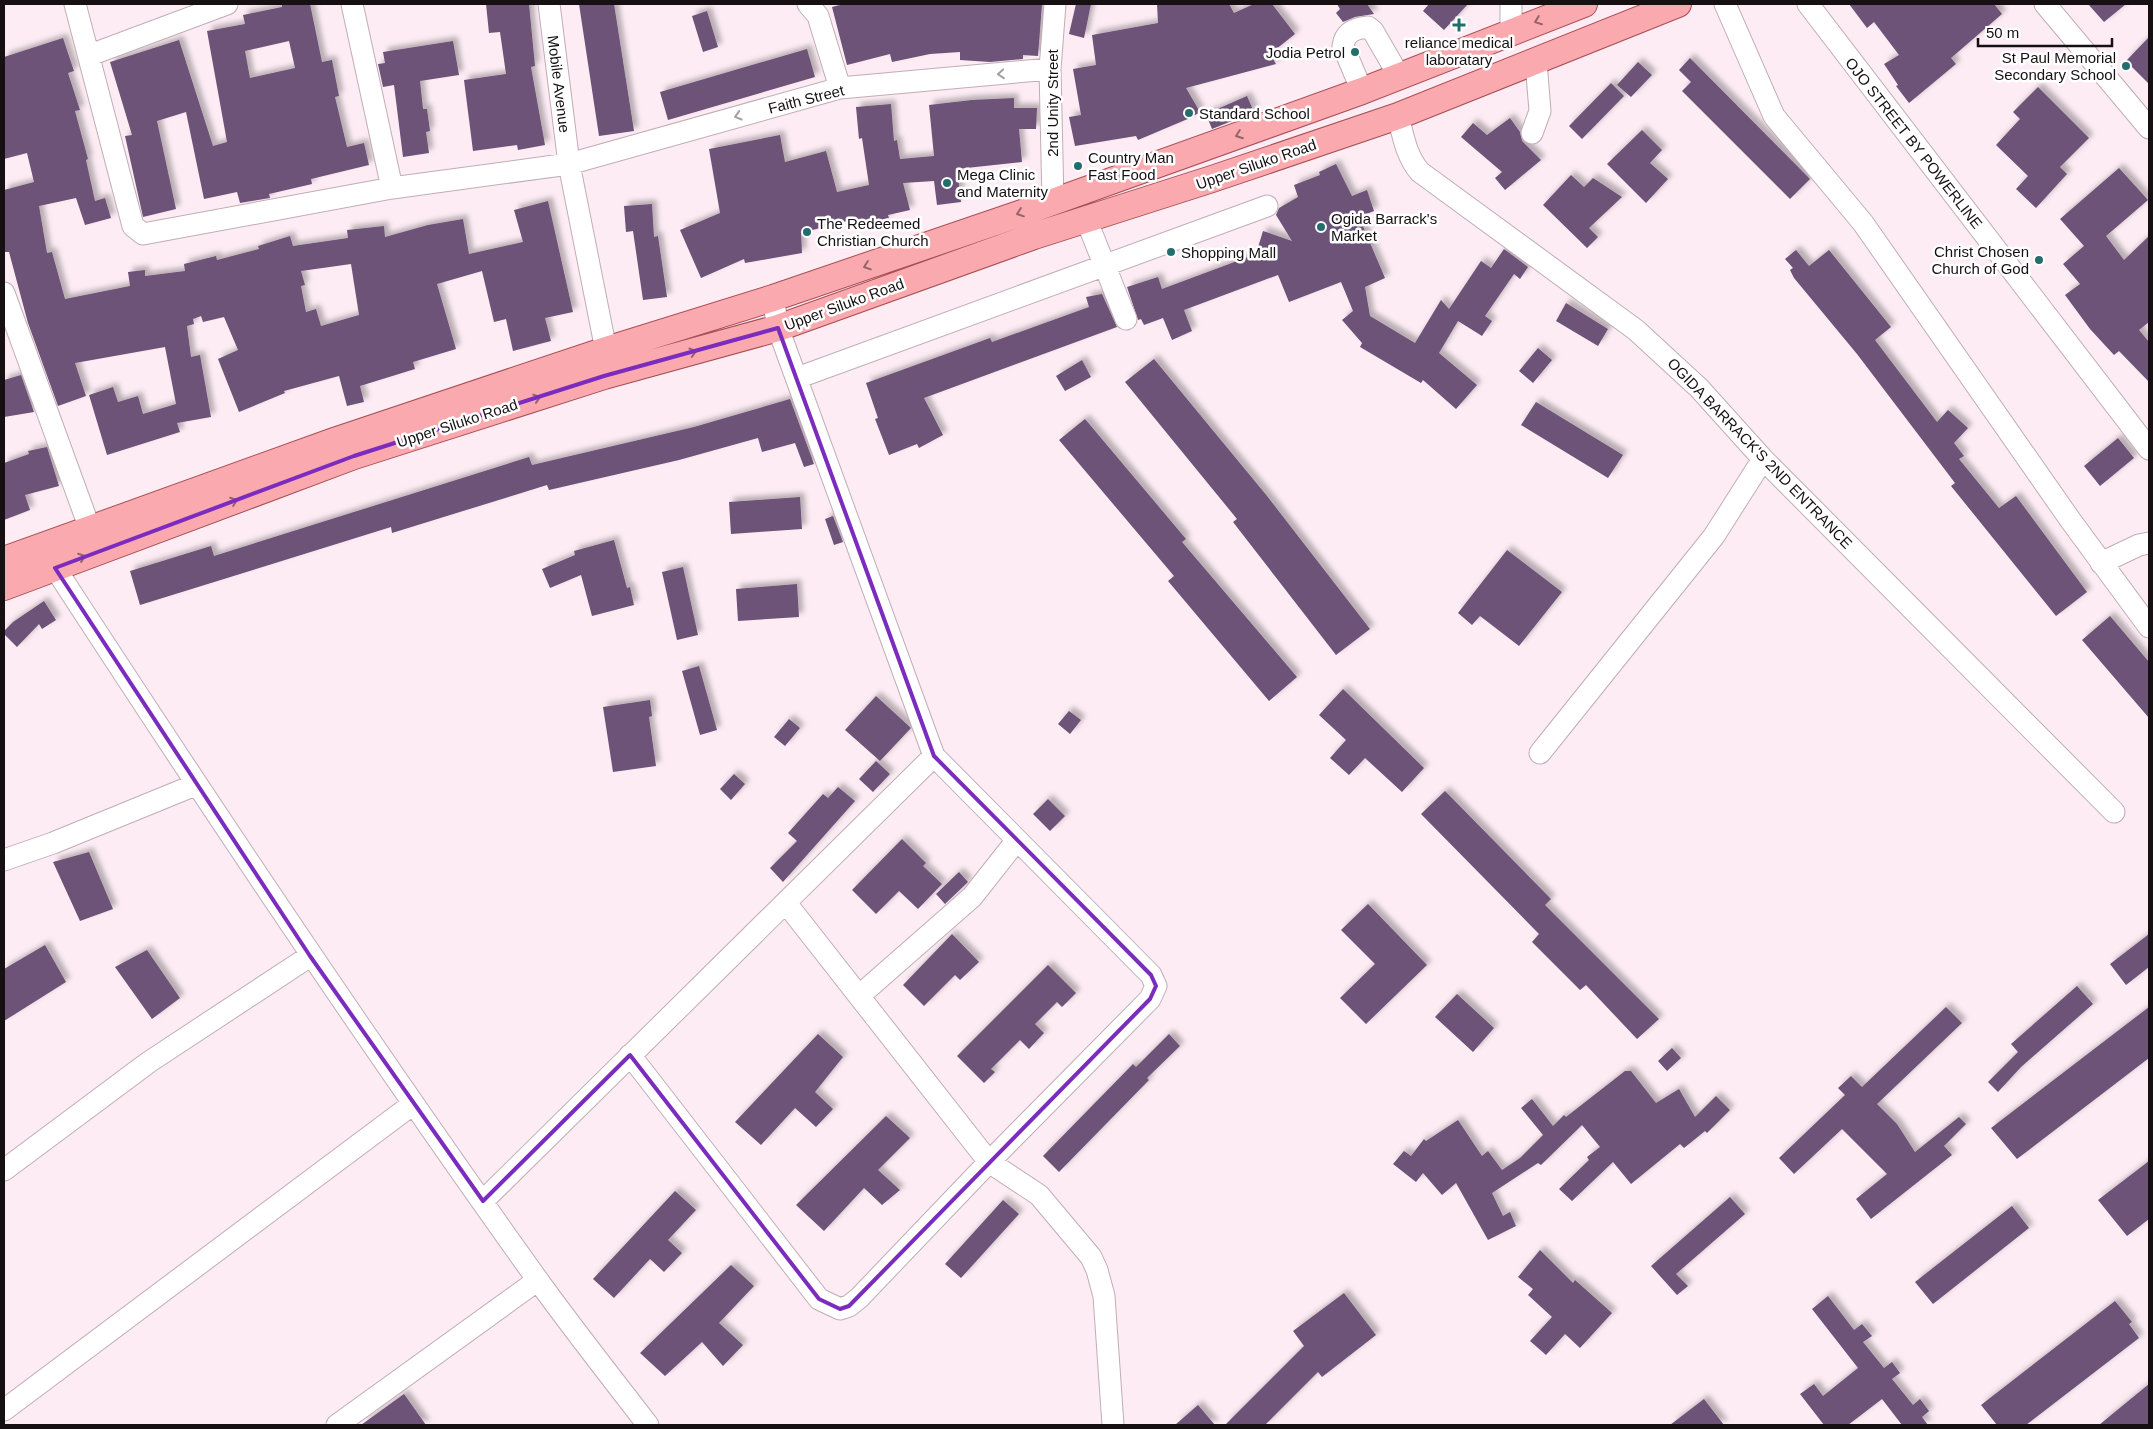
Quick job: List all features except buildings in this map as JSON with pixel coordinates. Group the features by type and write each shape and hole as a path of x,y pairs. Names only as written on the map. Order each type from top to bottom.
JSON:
{"main road":[{"name":"Upper Siluko Road","path":"4,560 337,440 606,350 773,298 1054,202 1400,76 1584,4"},
{"name":"Upper Siluko Road","path":"4,587 354,456 604,376 778,328 1086,219 1212,179 1398,116 1678,4"}],"street":[{"name":"Faith Street","path":"75,4 90,55 133,226 143,234 392,188 569,164 840,88 1050,69"},
{"path":"90,55 227,4"},
{"path":"352,4 392,188"},
{"name":"Mobile Avenue","path":"549,4 569,164 606,350"},
{"path":"808,4 818,16 840,88"},
{"name":"2nd Unity Street","path":"1054,202 1050,69 1055,4"},
{"path":"1511,4 1511,32"},
{"path":"1724,4 1774,116 1863,223 2149,627"},
{"name":"OJO STREET BY POWERLINE","path":"1808,4 2149,449"},
{"path":"2045,4 2149,128"},
{"path":"1362,90 1343,46 1344,38 1348,33 1360,28 1368,27 1373,31 1400,76"},
{"path":"1532,133 1540,111 1536,62"},
{"name":"OGIDA BARRACK'S 2ND ENTRANCE","path":"1398,116 1412,164 1420,172 1636,330 1699,388 1762,459 2114,812"},
{"path":"797,378 1103,264 1267,206"},
{"path":"1086,219 1126,319"},
{"path":"4,293 90,529"},
{"path":"630,1055 819,1299 840,1309 849,1306 859,1298 989,1162 1150,999 1156,986 1151,975 934,756 778,328 773,298"},
{"path":"1540,753 1714,536 1762,459"},
{"path":"2102,563 2139,545 2149,543"},
{"path":"55,568 195,785 310,956 538,1280 647,1425"},
{"path":"483,1201 934,756"},
{"path":"4,860 53,843 195,785"},
{"path":"859,996 972,897 1017,840"},
{"path":"786,902 989,1162 1046,1202 1082,1243 1094,1263 1104,1296 1113,1425"},
{"path":"4,1170 149,1062 310,956"},
{"path":"4,1410 413,1104"},
{"path":"337,1425 538,1280"}],"highlighted area":[{"path":"778,328 934,756 1151,975 1156,986 1150,999 849,1306 840,1309 819,1299 630,1055 483,1201 310,956 55,568 354,456 604,376"}],"place":[{"name":"reliance medical laboratary","path":"1459,25"},
{"name":"Jodia Petrol","path":"1355,52"},
{"name":"St Paul Memorial Secondary School","path":"2126,66"},
{"name":"Standard School","path":"1189,113"},
{"name":"Country Man Fast Food","path":"1078,166"},
{"name":"Mega Clinic and Maternity","path":"947,183"},
{"name":"Ogida Barrack's Market","path":"1321,227"},
{"name":"The Redeemed Christian Church","path":"807,232"},
{"name":"Shopping Mall","path":"1171,252"},
{"name":"Christ Chosen Church of God","path":"2039,260"}]}
